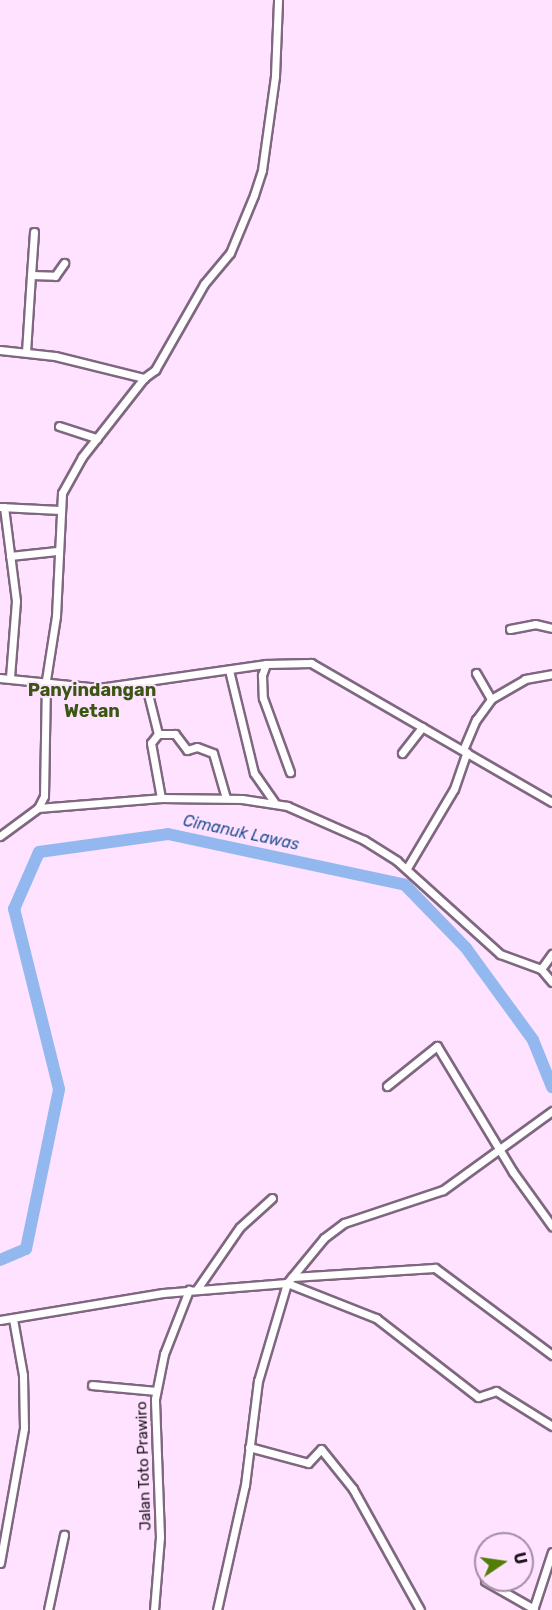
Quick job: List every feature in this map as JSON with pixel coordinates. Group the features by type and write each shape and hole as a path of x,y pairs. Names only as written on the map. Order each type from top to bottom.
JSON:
{"street":[{"path":"38,808 45,787 46,680 56,616 60,510 67,482 97,438 144,378 155,370 204,284 230,253 262,170 274,86 278,0"},
{"path":"26,352 34,232"},
{"path":"31,275 55,276 64,262"},
{"path":"0,350 26,352 144,378"},
{"path":"59,426 97,438"},
{"path":"10,678 15,601 2,507 60,510"},
{"path":"10,556 57,551"},
{"path":"510,629 535,624 552,628"},
{"path":"0,678 46,680 88,688 266,664 314,664 552,802"},
{"path":"266,664 261,675 263,698 290,772"},
{"path":"229,670 254,773 275,802"},
{"path":"476,673 491,699"},
{"path":"407,868 454,789 476,720 491,699 525,680 552,674"},
{"path":"145,682 158,734"},
{"path":"402,753 422,727"},
{"path":"158,734 151,743 161,798"},
{"path":"158,734 175,734 187,750 197,747 213,753 226,798"},
{"path":"0,837 3,829 38,808 161,798 226,798 275,802 364,840 407,868 500,954 541,969 552,982"},
{"path":"541,969 552,954"},
{"path":"387,1086 437,1046 500,1149 552,1226"},
{"path":"217,1610 243,1496 258,1381 290,1280 324,1238 344,1223 443,1190 551,1111"},
{"path":"197,1289 233,1236 272,1198"},
{"path":"0,1320 80,1305 197,1289 435,1268 552,1355"},
{"path":"290,1280 376,1318 478,1397 496,1391 552,1426"},
{"name":"Jalan Toto Prawiro","path":"154,1610 160,1538 156,1391 164,1354 189,1290"},
{"path":"0,1563 24,1428 23,1375 13,1319"},
{"path":"92,1384 156,1391"},
{"path":"249,1447 308,1462 321,1449 353,1489 420,1610"},
{"path":"48,1610 64,1535"},
{"path":"504,1592 533,1609 552,1552"}],"waterway":[{"name":"Cimanuk Lawas","path":"0,1260 26,1249 59,1089 14,909 39,852 168,834 405,885 466,948 533,1040 552,1087"}],"district":[{"name":"Panyindangan Wetan","path":"92,701"}]}
